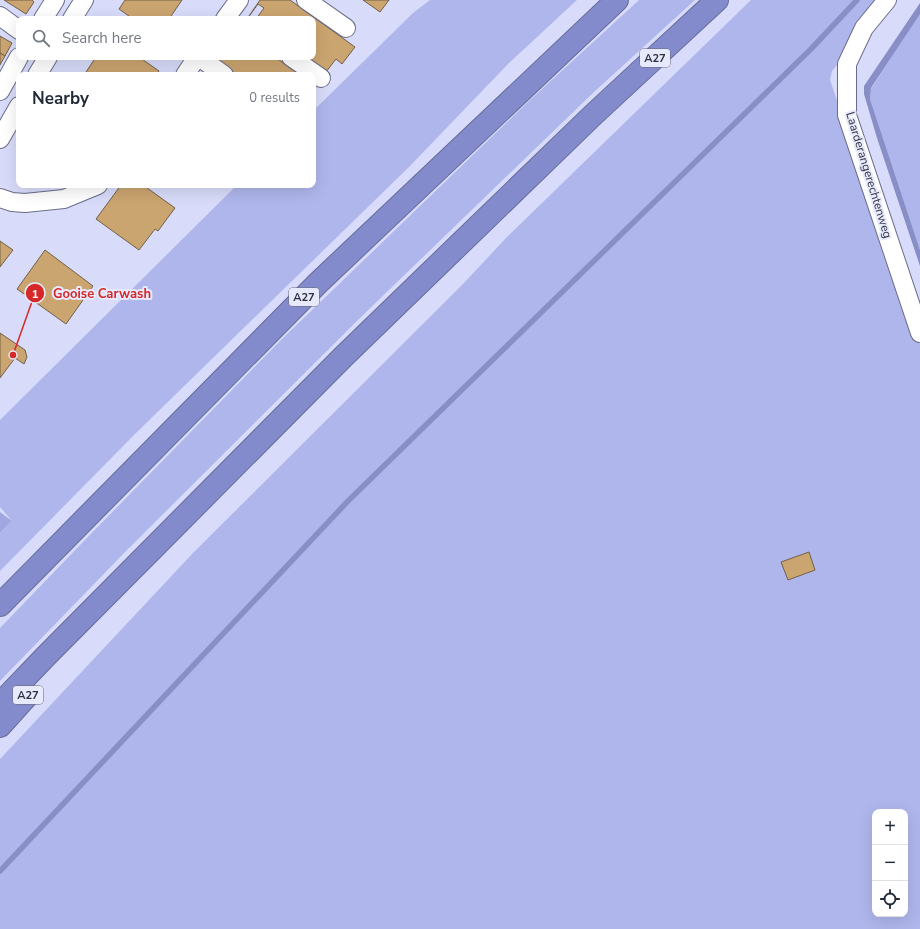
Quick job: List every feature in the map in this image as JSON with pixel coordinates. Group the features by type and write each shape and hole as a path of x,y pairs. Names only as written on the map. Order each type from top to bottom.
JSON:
{"highway":[{"name":"A27","path":"0,605 318,283 617,0"},
{"name":"A27","path":"0,704 344,356 587,121 717,0"},
{"name":"A27","path":"0,726 34,688 45,657"}],"street":[{"path":"45,16 55,0"},
{"path":"74,16 84,0"},
{"path":"306,0 346,28"},
{"name":"Laarderangerechtenweg","path":"888,0 864,28 848,64 847,115 920,333"},
{"path":"0,16 16,28"},
{"path":"0,90 17,60"},
{"path":"39,72 46,60"},
{"path":"187,72 196,60"},
{"path":"202,60 220,72"},
{"path":"295,60 312,72"},
{"path":"316,74 321,78"},
{"path":"0,139 16,111"},
{"path":"0,198 12,202 24,203 64,199 91,188"}],"shaded area":[{"path":"430,0 577,0 508,64 410,166 135,434 0,571 0,533 12,521 0,507 0,420 234,188 316,188 316,108 413,13"},
{"path":"639,0 695,0 594,92 362,316 127,550 0,681 0,628 282,339 530,100"},
{"path":"751,0 877,0 843,58 832,71 830,80 920,344 920,929 0,929 0,759 193,553 462,285 507,237"},
{"path":"920,3 920,14 871,88 870,99 920,250 920,266 877,138 864,94 864,86"},
{"path":"920,13 920,250 870,99 871,89"},
{"path":"0,512 12,521 0,533"}],"building":[{"path":"4,0 32,0 34,2 26,14"},
{"path":"125,0 182,0 171,16 129,16 119,9"},
{"path":"260,0 290,0 312,16 258,16 264,8 258,4 249,16"},
{"path":"363,0 389,0 380,12"},
{"path":"316,19 355,47 342,64 336,59 326,72 309,60 316,60"},
{"path":"0,36 12,43 5,56 0,53"},
{"path":"0,53 5,56 0,65"},
{"path":"94,60 143,60 159,71 158,72 86,72"},
{"path":"279,60 296,72 232,72 216,61"},
{"path":"119,188 147,188 175,208 158,231 155,229 139,250 96,219"},
{"path":"0,241 13,250 0,267"},
{"path":"45,250 93,286 66,324 17,289"},
{"path":"0,333 25,350 27,357 24,364 15,358 0,378"},
{"path":"809,552 815,570 788,580 781,562"}],"waterway":[{"path":"0,871 348,501 811,49 857,0"}],"place":[{"name":"Gooise Carwash","path":"13,355"}]}
